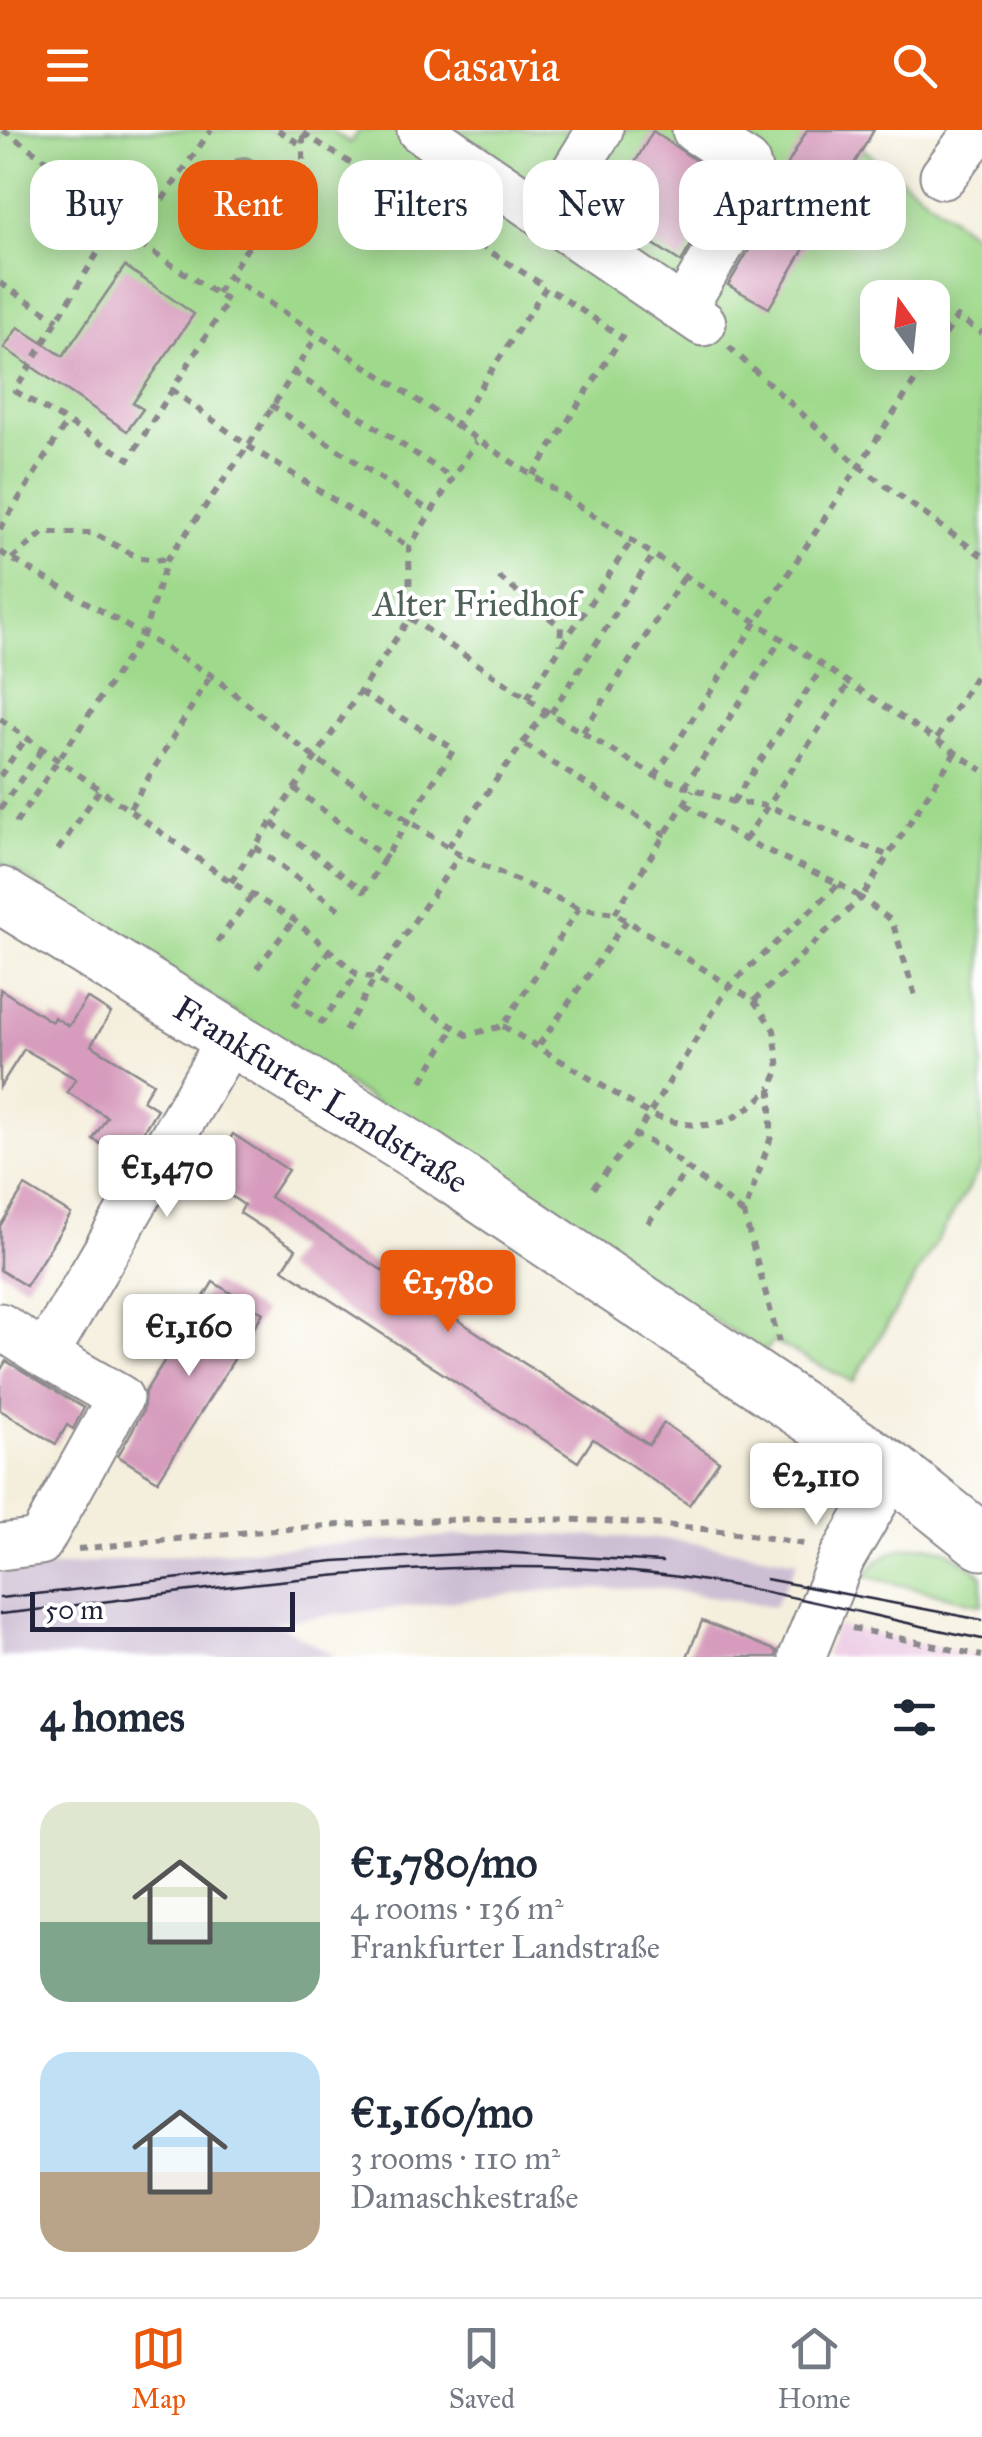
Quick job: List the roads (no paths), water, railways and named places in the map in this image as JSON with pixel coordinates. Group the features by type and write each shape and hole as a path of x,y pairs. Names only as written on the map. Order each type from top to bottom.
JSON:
{"main road":[{"name":"Frankfurter Landstraße","path":"0,895 423,1156 892,1471 982,1542"}],"street":[{"path":"420,130 523,201"},
{"path":"581,160 600,130"},
{"path":"595,250 693,316 754,190 748,163 694,130"},
{"path":"943,176 978,130"},
{"path":"45,1355 231,1037"},
{"path":"0,1326 120,1398 20,1545"},
{"path":"809,1638 842,1558 892,1471"}],"tram line":[{"path":"0,1598 334,1561 497,1552 662,1562"},
{"path":"0,1614 316,1577 475,1567 554,1567 721,1583 982,1639"},
{"path":"766,1579 982,1620"}],"park label":[{"name":"Alter Friedhof","path":"476,604"}]}
